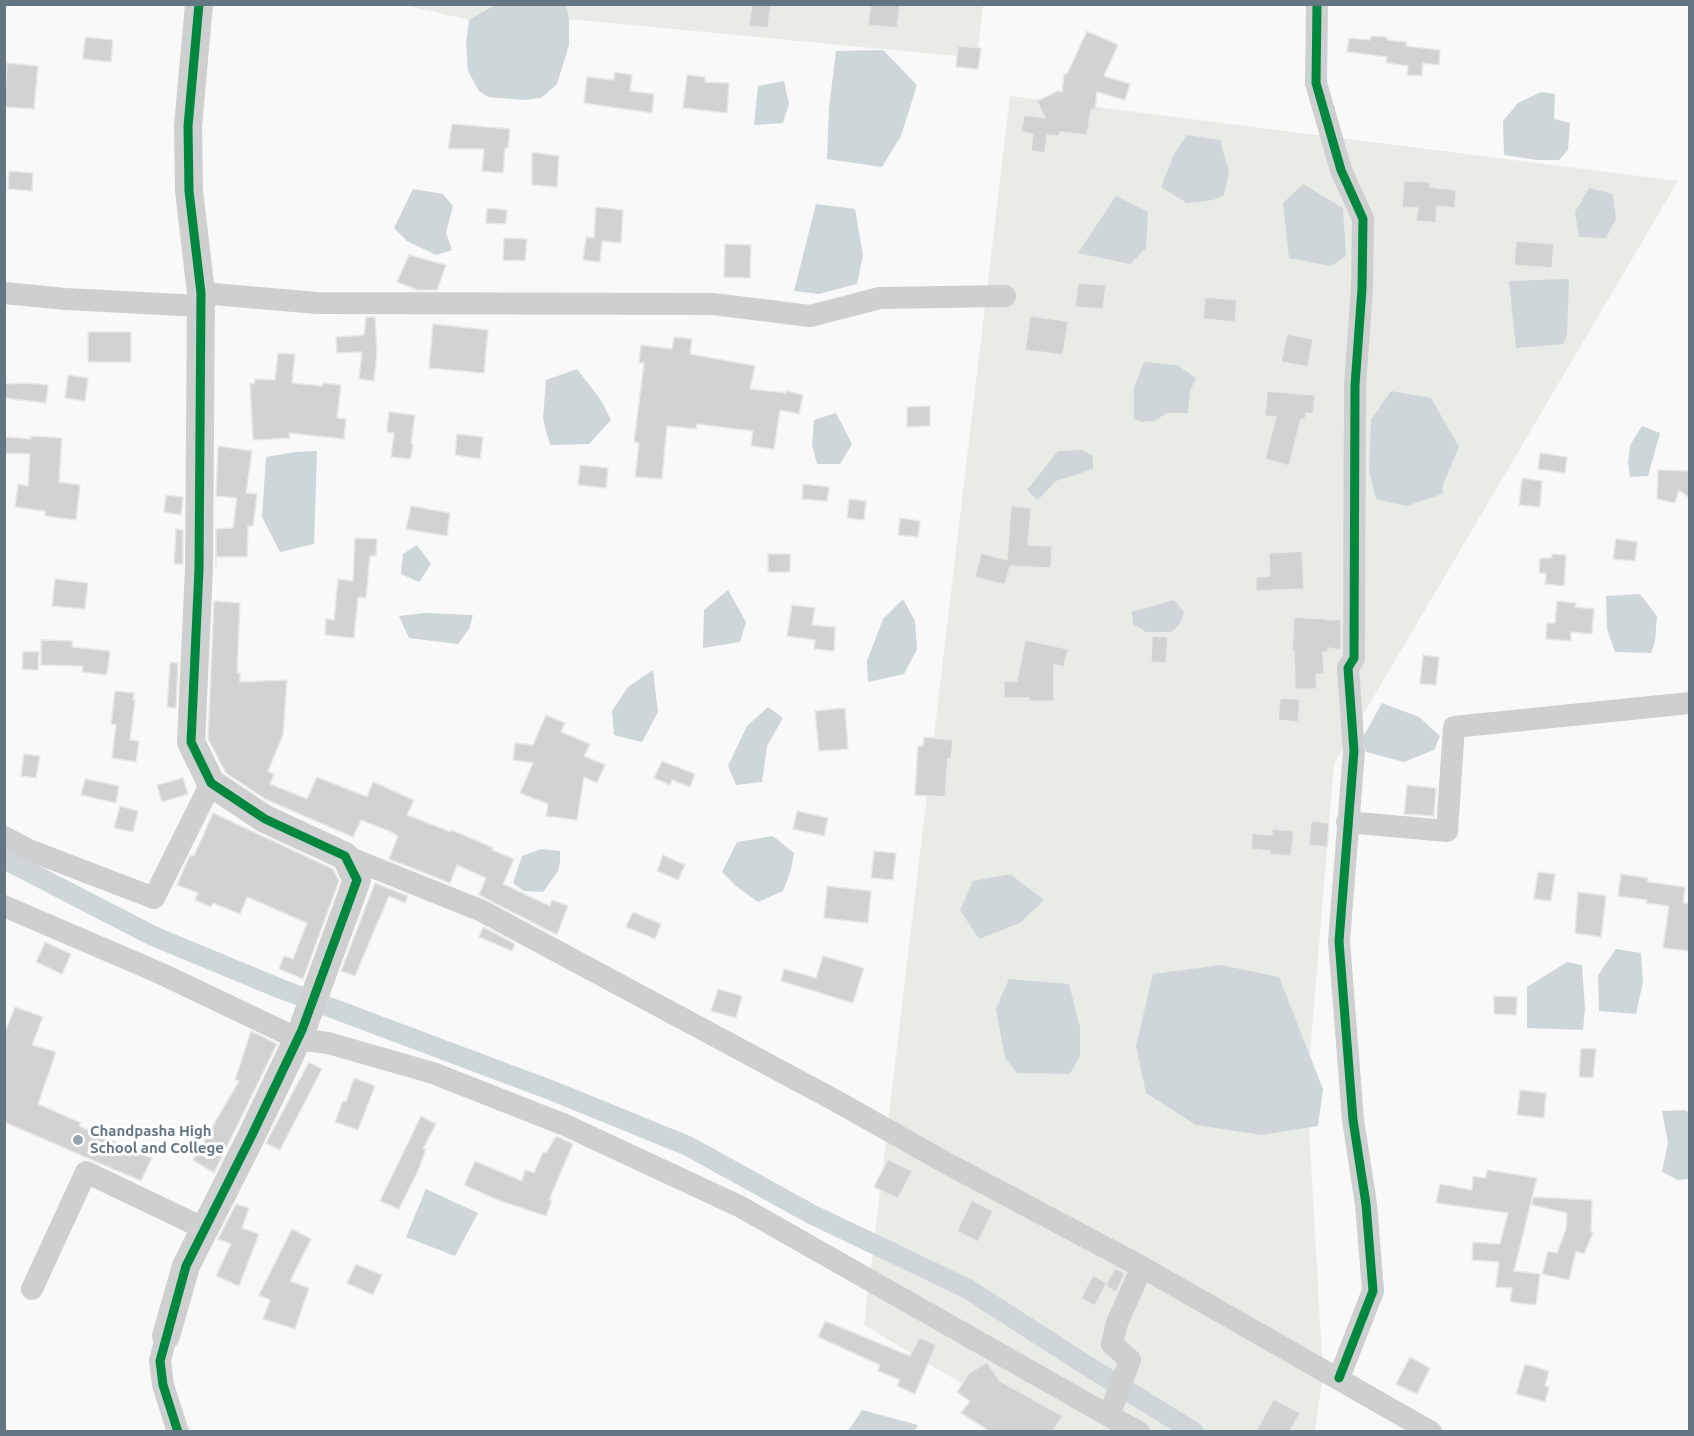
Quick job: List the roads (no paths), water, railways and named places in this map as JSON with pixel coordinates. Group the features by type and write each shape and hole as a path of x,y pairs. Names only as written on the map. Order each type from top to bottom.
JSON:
{"street":[{"path":"199,4 188,126 189,191 200,299 201,407 199,569 190,742 211,783 265,819 345,856 482,911 1142,1267 1431,1431"},
{"path":"1317,4 1316,83 1341,170 1364,219 1362,289 1355,384 1354,658 1348,668 1354,751 1339,941 1353,1120 1366,1204 1373,1291 1339,1378"},
{"path":"4,293 66,298 317,303 713,304 810,316 880,298 1005,296"},
{"path":"1347,822 1447,831 1454,727 1689,703"},
{"path":"4,837 29,850 154,898 211,783"},
{"path":"178,1431 163,1385 160,1361 186,1266 300,1035 357,880 345,856"},
{"path":"4,906 300,1035 433,1073 565,1125 728,1200 1139,1431"},
{"path":"32,1289 86,1172 205,1229"},
{"path":"1109,1416 1130,1360 1112,1344 1117,1323 1142,1267"}],"waterway":[{"path":"4,859 153,936 281,989 553,1091 688,1146 811,1214 968,1289 1194,1432"}],"place":[{"name":"Chandpasha High School and College","path":"78,1140"}]}
